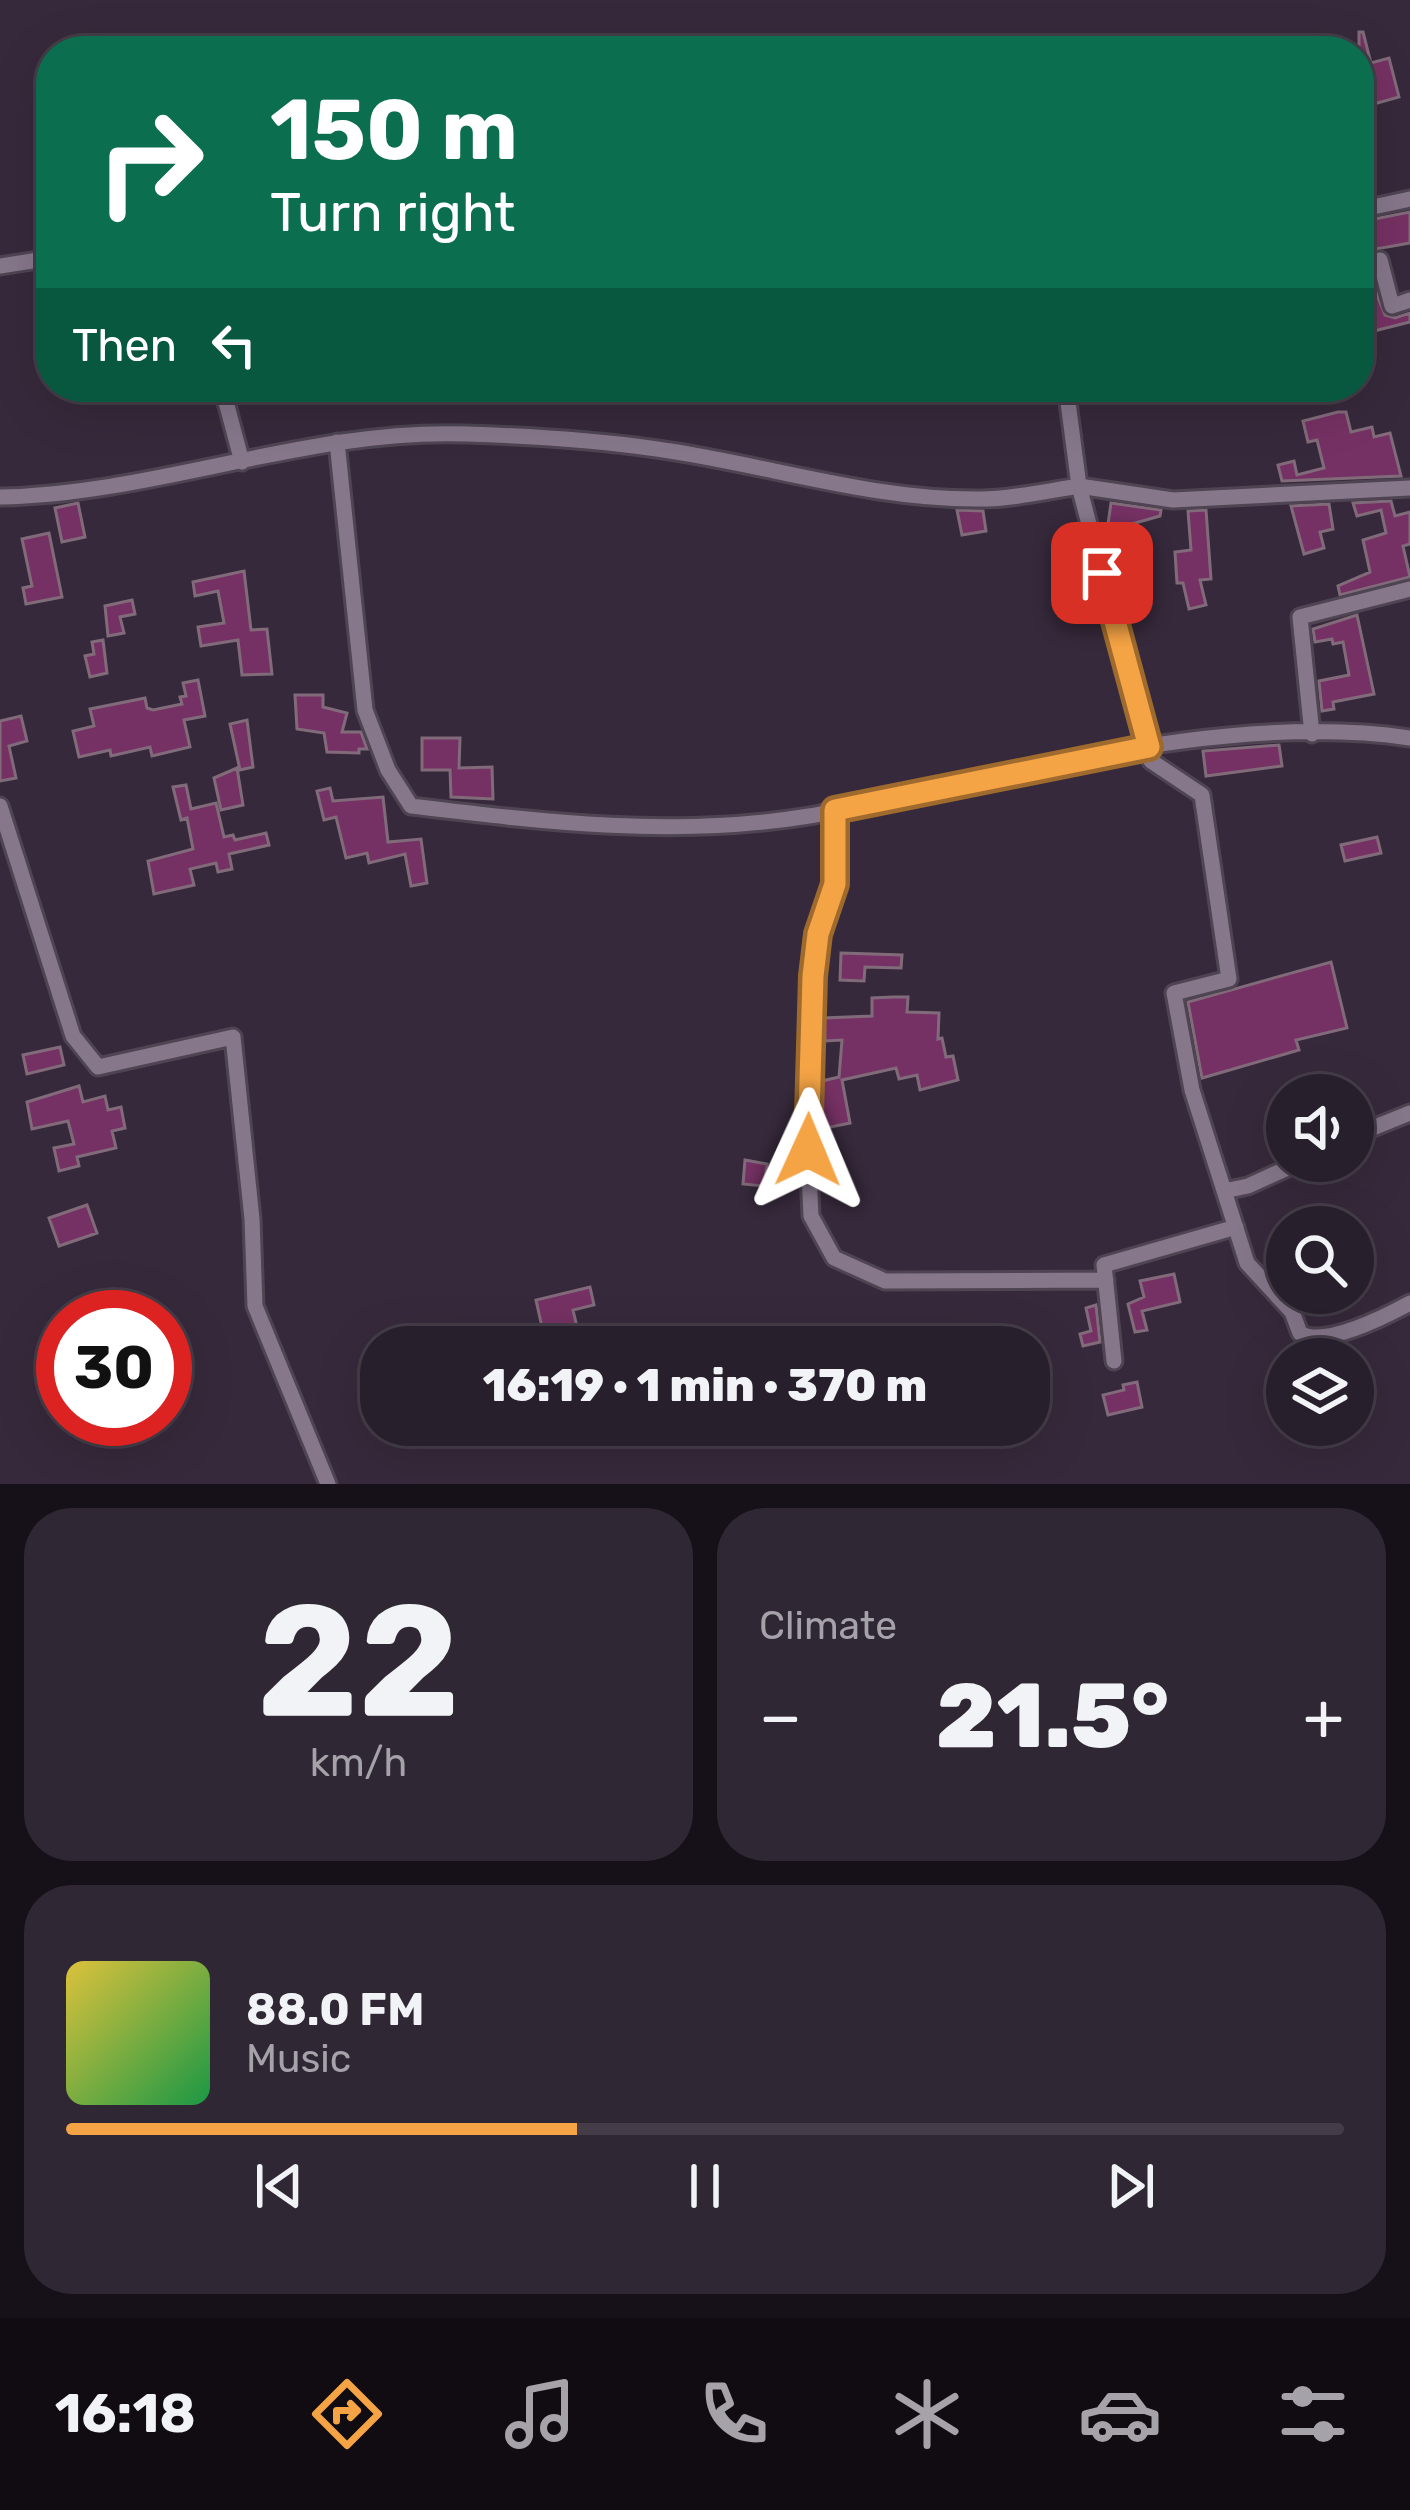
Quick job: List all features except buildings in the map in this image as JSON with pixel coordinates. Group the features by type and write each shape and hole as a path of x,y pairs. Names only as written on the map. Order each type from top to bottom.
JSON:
{"street":[{"path":"1374,207 1410,199"},
{"path":"0,266 36,260"},
{"path":"1374,261 1380,260 1392,307 1410,300"},
{"path":"226,402 242,462"},
{"path":"1068,402 1079,486 1151,761 1202,796 1229,979 1174,993 1192,1090 1247,1263 1292,1312 1305,1338 1331,1336 1410,1303"},
{"path":"0,497 43,496 338,442 464,434 658,449 848,488 981,500 1079,486 1173,500 1404,489"},
{"path":"338,442 365,710 388,770 411,806 580,826 712,826 835,810 1149,747 1235,735 1410,738"},
{"path":"1312,734 1300,617 1410,590"},
{"path":"0,806 73,1036 98,1067 233,1037 252,1220 255,1306 328,1484"},
{"path":"835,810 835,884 818,934 813,976 808,1150 811,1216 834,1258 886,1282 1106,1280"},
{"path":"1374,1128 1410,1113"},
{"path":"1224,1191 1266,1178"},
{"path":"1114,1361 1105,1264 1236,1227"}],"route":[{"path":"808,1150 813,976 818,934 835,884 835,810 1149,747 1102,573"}]}
